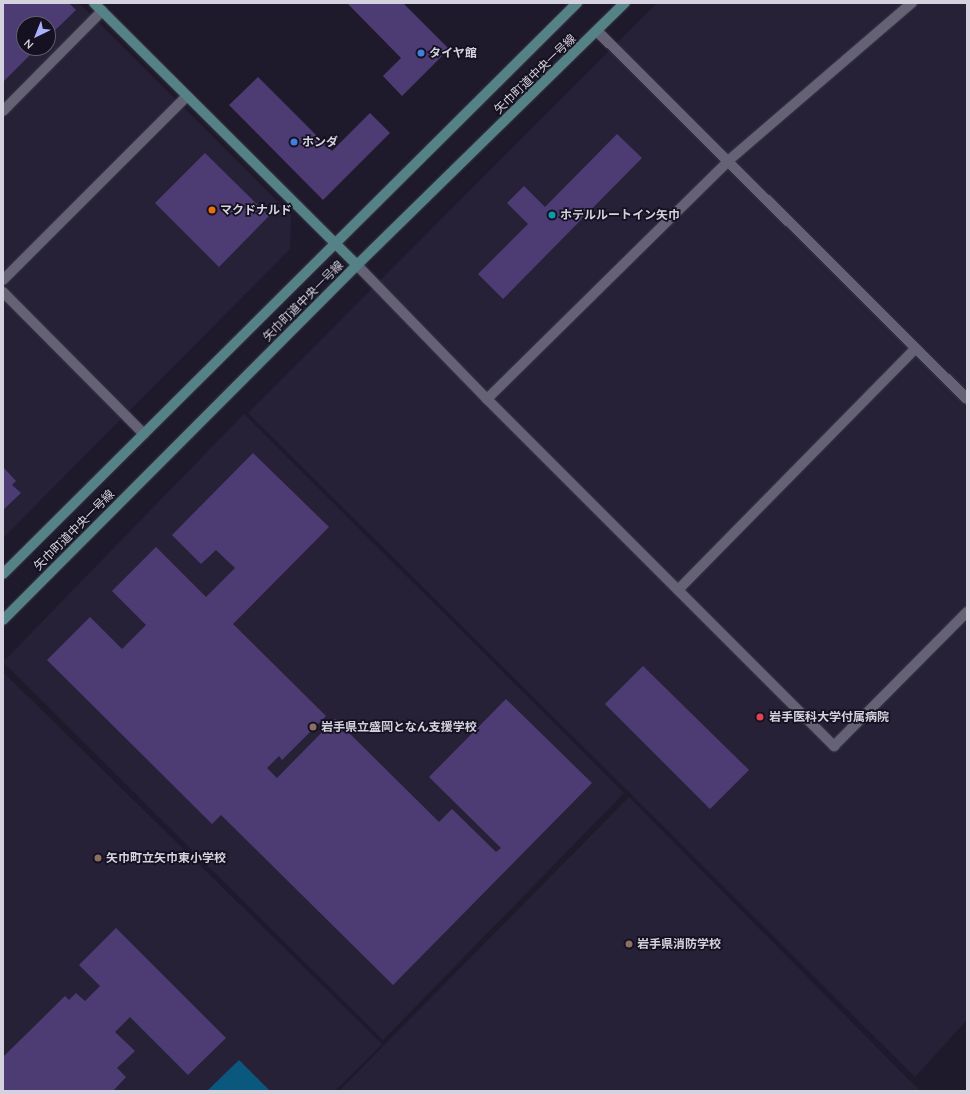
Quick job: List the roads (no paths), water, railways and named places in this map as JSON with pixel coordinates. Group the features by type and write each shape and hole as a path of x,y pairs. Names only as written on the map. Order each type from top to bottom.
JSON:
{"street":[{"path":"94,3 358,265"},
{"name":"矢巾町道中央一号線","path":"3,574 577,3"},
{"name":"矢巾町道中央一号線","path":"3,620 358,265 625,3"}],"lane":[{"path":"487,399 728,161 912,3"},
{"path":"3,111 102,11"},
{"path":"597,31 967,399"},
{"path":"3,280 187,96"},
{"path":"358,265 487,399 834,746 967,612"},
{"path":"3,292 144,434"},
{"path":"678,590 916,348"}],"water":[{"path":"239,1060 270,1091 207,1091"}],"place":[{"name":"タイヤ館","path":"421,53"},
{"name":"ホンダ","path":"294,142"},
{"name":"マクドナルド","path":"212,210"},
{"name":"ホテルルートイン矢巾","path":"552,215"},
{"name":"岩手医科大学付属病院","path":"760,717"},
{"name":"岩手県立盛岡となん支援学校","path":"313,727"},
{"name":"矢巾町立矢巾東小学校","path":"98,858"},
{"name":"岩手県消防学校","path":"629,944"}]}
